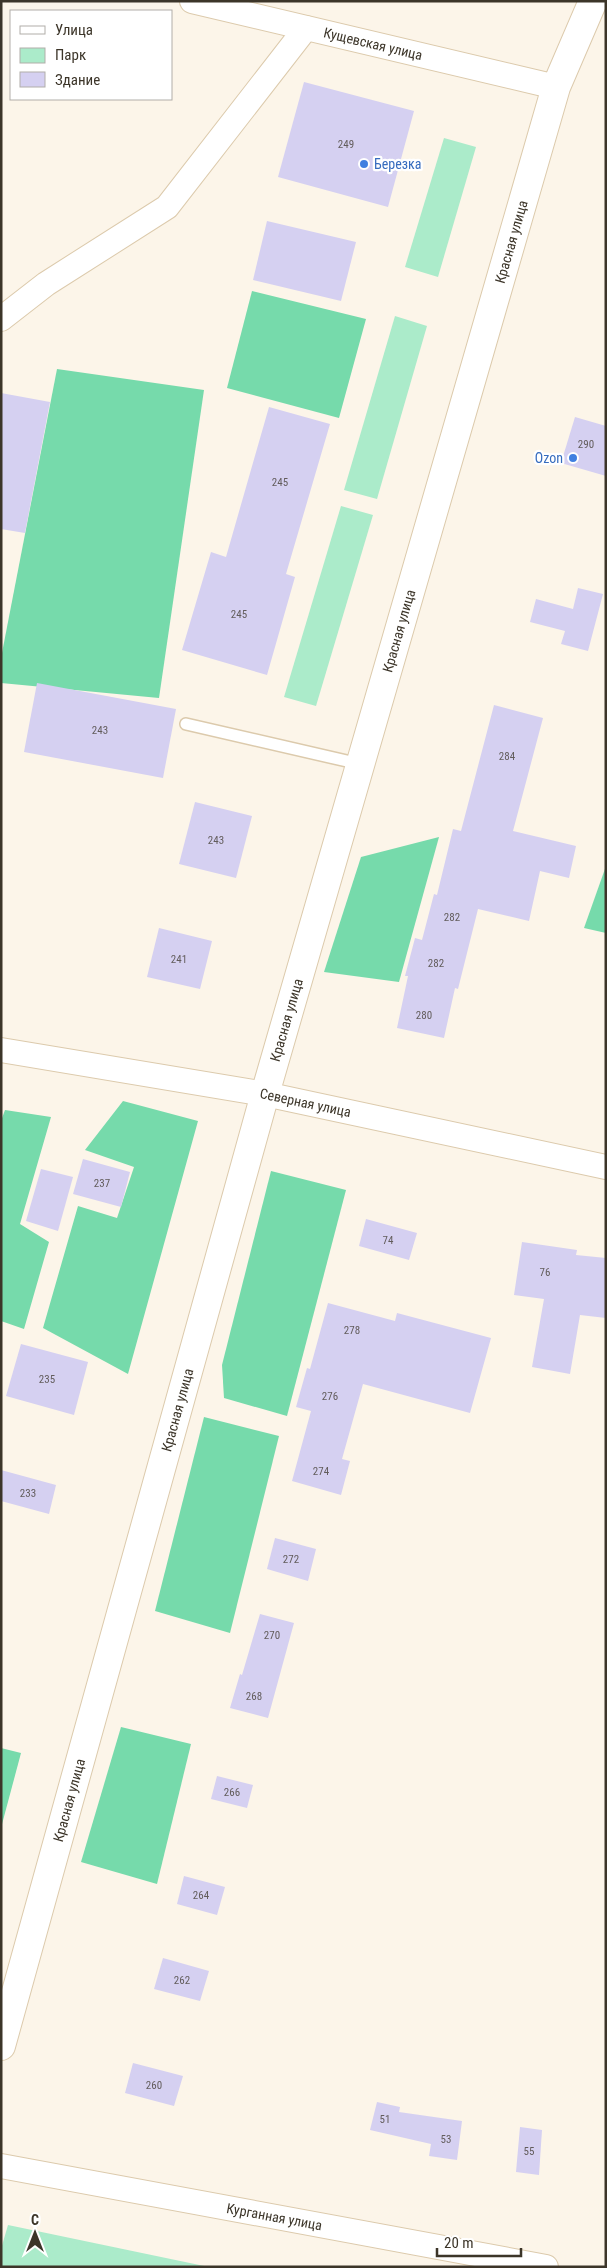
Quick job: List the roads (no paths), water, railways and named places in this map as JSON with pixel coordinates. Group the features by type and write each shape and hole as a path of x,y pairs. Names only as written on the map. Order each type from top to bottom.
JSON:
{"street":[{"name":"Кущевская улица","path":"192,1 556,87"},
{"name":"Красная улица","path":"1,2046 265,1094 360,764 556,87 593,1"},
{"path":"1,319 46,284 167,207 306,28"},
{"name":"Северная улица","path":"1,1050 265,1094 606,1167"},
{"name":"Курганная улица","path":"1,2166 546,2267"}],"lane":[{"path":"186,724 360,764"}],"place":[{"name":"Березка","path":"364,164"},
{"name":"Ozon","path":"573,458"}]}
